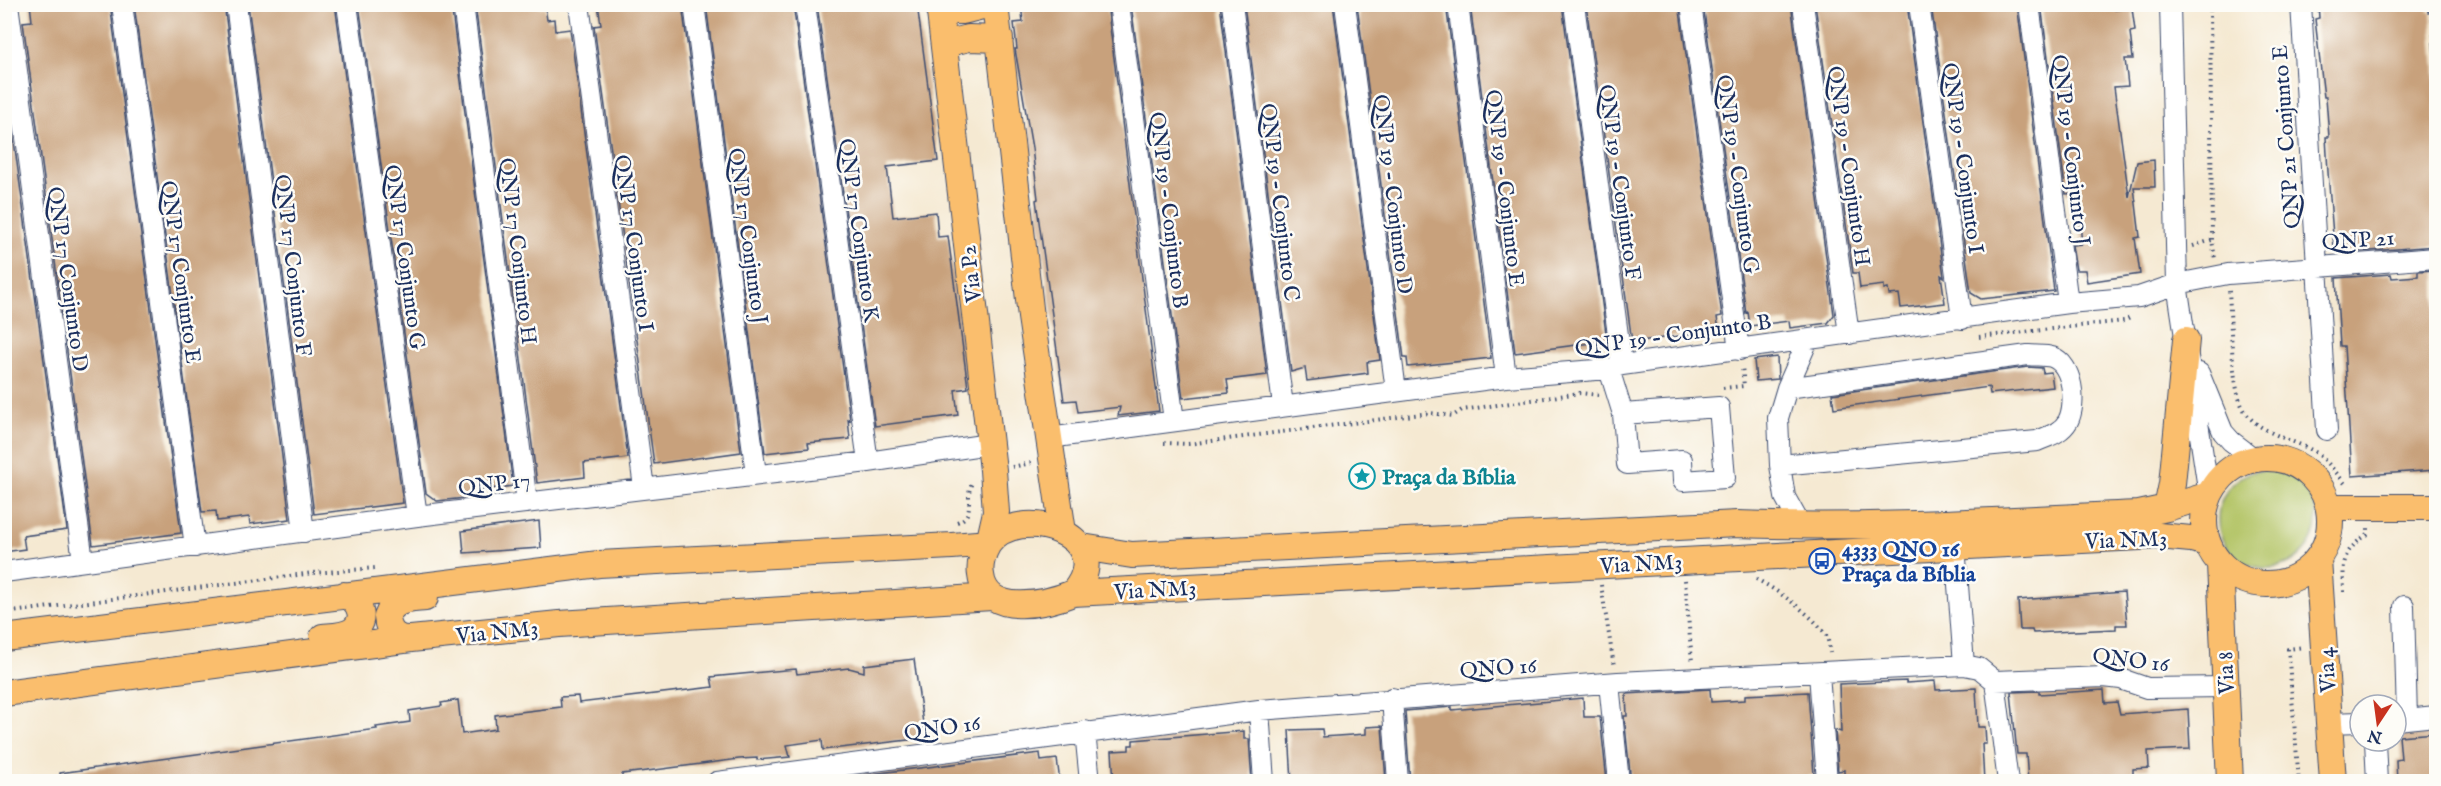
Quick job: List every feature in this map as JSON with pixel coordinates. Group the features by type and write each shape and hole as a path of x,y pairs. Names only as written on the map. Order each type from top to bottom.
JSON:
{"main road":[{"path":"939,8 963,11 993,4 1000,39 1031,317 1050,448 1072,539 1086,565 1083,578 1073,593 1054,601 1026,604 1004,603 992,597 981,582 980,570 989,543 1005,530 1024,525 1046,526 1072,539"},
{"name":"Via P2","path":"939,8 993,470 996,512 989,543"},
{"path":"944,44 958,39 1000,39"},
{"path":"2167,508 2172,484 2186,340"},
{"path":"2273,458 2292,463 2309,473 2322,489 2330,519 2324,550 2305,572 2289,581 2270,584 2252,582 2235,575 2214,553 2204,527 2204,511 2209,495 2227,472 2239,464 2256,460 2273,458"},
{"name":"Via NM3","path":"1072,539 1132,555 1737,524 1894,525 2139,514 2209,495"},
{"path":"2330,519 2424,507"},
{"name":"Via NM3","path":"1073,593 2159,536 2191,538 2214,553"},
{"path":"4,638 599,564 989,543"},
{"name":"Via 8","path":"2214,553 2226,687 2230,782"},
{"name":"Via 4","path":"2318,559 2333,782"},
{"path":"411,639 396,637 387,625 389,610 400,601 532,585 599,564"},
{"path":"172,671 248,646 346,634 357,627 361,615 354,600 344,595"},
{"name":"Via NM3","path":"4,693 411,639 559,624 992,597"}],"street":[{"name":"QNP 17 Conjunto D","path":"8,4 83,561"},
{"name":"QNP 17 Conjunto E","path":"122,4 195,547"},
{"name":"QNP 17 Conjunto F","path":"236,4 304,532"},
{"name":"QNP 17 Conjunto G","path":"347,4 417,516"},
{"name":"QNP 17 Conjunto H","path":"463,4 527,503"},
{"name":"QNP 17 Conjunto I","path":"579,4 644,488"},
{"name":"QNP 17 Conjunto J","path":"694,4 756,474"},
{"name":"QNP 17 Conjunto K","path":"805,4 868,462"},
{"name":"QNP 19 - Conjunto B","path":"1119,4 1174,421"},
{"name":"QNP 19 - Conjunto C","path":"1232,4 1283,406"},
{"name":"QNP 19 - Conjunto D","path":"1345,4 1396,391"},
{"name":"QNP 19 - Conjunto E","path":"1458,4 1506,377"},
{"name":"QNP 19 - Conjunto F","path":"1574,4 1615,367 1620,405 1628,464 1682,459 1683,481 1725,478 1719,406 1620,405"},
{"name":"QNP 19 - Conjunto G","path":"1691,4 1740,356"},
{"name":"QNP 19 - Conjunto H","path":"1803,4 1849,334"},
{"name":"QNP 19 - Conjunto I","path":"1918,4 1962,318"},
{"name":"QNP 19 - Conjunto J","path":"2029,4 2068,303"},
{"path":"2170,4 2177,284 2209,495"},
{"name":"QNP 21 Conjunto E","path":"2301,4 2327,430"},
{"name":"QNP 21","path":"2177,284 2228,274 2436,258"},
{"name":"QNP 19 - Conjunto B","path":"1050,448 1174,421 1506,377 1740,356 1808,340 2068,303 2139,297 2177,284"},
{"path":"1801,526 1785,496 1780,465 1778,418 1787,388 1808,340"},
{"path":"2186,340 2223,432 2256,460"},
{"path":"1780,465 2037,441 2057,434 2068,421 2072,407 2070,379 2063,365 2053,357 2028,355 1787,388"},
{"name":"QNP 17","path":"4,572 417,516 868,462 989,444"},
{"path":"1955,545 1964,665"},
{"path":"2402,693 2404,606"},
{"name":"QNO 16","path":"717,782 807,776 1085,731 1259,710 1392,698 1613,683 1964,665 1979,669 1995,681 2104,677 2121,679 2146,688 2226,687"},
{"path":"1825,673 1827,782"},
{"path":"1995,681 2008,782"},
{"path":"1613,683 1619,782"},
{"path":"1392,698 1398,782"},
{"path":"1259,710 1264,782"},
{"path":"2408,719 2436,716"},
{"path":"2329,723 2348,722"},
{"path":"1085,731 1090,782"},
{"path":"2376,753 2377,782"}],"path":[{"path":"2210,4 2212,240 2216,262 2228,274 2236,379 2242,406 2252,420 2316,453 2331,466 2365,513 2368,534 2347,552 2343,564 2344,598"},
{"path":"1720,388 1744,386 1740,356"},
{"path":"1160,443 1188,444 1430,413 1453,416 1462,410 1580,393 1620,405"},
{"path":"947,523 959,522 967,516 970,485 978,478 1050,448"},
{"path":"4,613 313,573 382,567"},
{"path":"1685,576 1694,679"},
{"path":"1749,577 1758,580 1794,604 1824,632 1829,642 1825,673"},
{"path":"1600,581 1613,683"},
{"path":"2299,782 2288,649 2324,644"}],"green space":[{"path":"2267,470 2286,474 2302,484 2312,500 2316,519 2312,538 2302,554 2286,564 2267,568 2248,564 2232,554 2222,538 2218,519 2222,500 2232,484 2248,474"}],"building":[{"path":"30,4 110,4 181,533 93,545 23,22 32,21"},
{"path":"134,4 224,4 290,519 250,524 249,517 217,521 216,511 202,512"},
{"path":"248,4 335,4 403,503 314,514"},
{"path":"359,4 451,4 513,486 473,491 474,497 437,501 426,493"},
{"path":"475,4 539,4 539,7 545,7 547,20 554,19 555,31 570,29 628,458 584,463 585,477 537,483"},
{"path":"598,4 682,4 741,452 654,464 594,26 601,25"},
{"path":"706,4 793,4 850,420 848,419 850,439 808,443 809,448 765,453"},
{"path":"817,4 917,4 938,161 887,167 893,217 936,212 938,237 948,236 968,388 955,390 958,415 875,426"},
{"path":"1021,4 1107,4 1159,411 1118,416 1120,407 1078,412 1076,400 1064,401 1036,200 1038,199 1032,148 1015,49 1017,49 1014,23 1023,22"},
{"path":"1131,4 1220,4 1267,375 1227,380 1229,393 1183,398"},
{"path":"1244,4 1333,4 1380,360 1367,362 1368,373 1307,381 1305,368 1291,372"},
{"path":"1357,4 1446,4 1491,358 1408,367 1407,358 1404,358"},
{"path":"1470,4 1562,4 1607,341 1515,353"},
{"path":"1586,4 1679,4 1722,316 1717,317 1719,331 1632,342"},
{"path":"1703,4 1791,4 1834,315 1828,323 1790,328 1789,321 1750,326 1748,312 1746,313"},
{"path":"1815,4 1907,4 1944,277 1941,275 1945,303 1901,308 1899,294 1889,295 1888,288 1884,289 1884,285 1860,288 1858,273 1853,273"},
{"path":"1931,4 2017,4 2054,291 1981,299 1971,293"},
{"path":"2041,4 2114,4 2115,10 2132,8 2135,31 2130,32 2133,59 2125,59 2128,86 2114,87 2129,197 2137,162 2154,160 2155,187 2134,187 2140,237 2135,238 2140,274 2087,282 2085,270 2076,270 2072,245 2082,244 2080,224 2075,193 2066,194"},
{"path":"2318,4 2427,4 2428,12 2431,12 2436,87 2436,246 2343,253 2334,248 2326,137 2329,137 2326,97 2324,97 2315,19 2319,18"},
{"path":"4,68 67,530 23,536 25,549 4,552"},
{"path":"2436,270 2436,470 2352,476 2344,346 2340,346 2336,278 2391,274 2392,278 2418,276 2418,271"},
{"path":"1777,357 1778,379 1756,381 1754,360"},
{"path":"2028,367 2042,368 2043,373 2051,372 2053,387 1990,394 1989,387 1834,408 1832,394"},
{"path":"539,521 541,548 464,553 462,531"},
{"path":"2124,592 2127,625 2116,625 2116,629 2033,633 2032,630 2020,630 2018,600"},
{"path":"914,659 925,738 823,750 822,740 787,745 790,757 739,759 622,774 622,779 605,782 60,782 60,773 377,729 376,727 410,722 409,711 442,706 441,703 458,700 462,734 496,729 495,715 561,707 560,697 578,696 579,703 713,687 711,677 796,669 797,674 849,668 864,672 864,665"},
{"path":"1906,681 1906,683 1935,681 1936,690 1976,688 1978,727 1985,727 1986,744 1982,744 1984,782 1844,782 1844,770 1838,771 1835,730 1841,732 1839,684"},
{"path":"1710,689 1711,702 1745,700 1745,695 1808,692 1814,775 1806,777 1807,782 1631,782 1624,716 1627,716 1626,694"},
{"path":"2104,690 2105,703 2117,702 2120,714 2188,709 2190,749 2148,751 2149,768 2133,769 2133,782 2028,782 2026,754 2017,754 2011,692 2039,691 2039,694"},
{"path":"1583,698 1584,717 1600,717 1607,782 1410,782 1405,711 1452,707 1452,710"},
{"path":"1382,726 1386,782 1292,782 1289,730 1322,729 1323,737 1366,734 1366,727"},
{"path":"1244,731 1244,739 1249,739 1252,782 1114,782 1112,751 1129,750 1129,745 1133,745 1133,740"},
{"path":"2436,733 2436,782 2397,782 2396,760 2401,759 2400,753 2408,753 2408,735"},
{"path":"1040,753 1041,761 1057,759 1060,782 864,782 864,775"}],"place":[{"name":"Praça da Bíblia","path":"1362,476"},
{"name":"4333 QNO 16 Praça da Bíblia","path":"1822,561"}]}
